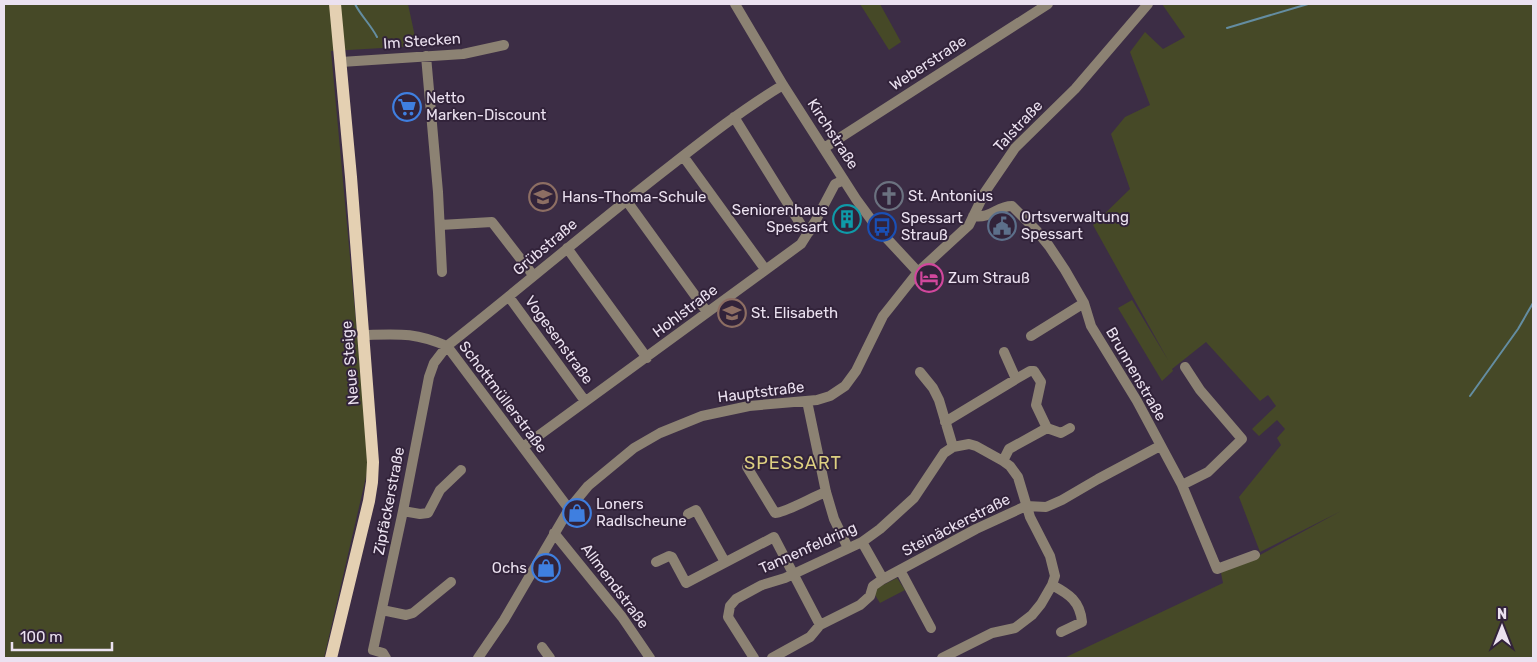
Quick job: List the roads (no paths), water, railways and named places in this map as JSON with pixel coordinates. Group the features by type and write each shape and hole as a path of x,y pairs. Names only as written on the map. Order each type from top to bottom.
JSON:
{"main road":[{"name":"Neue Steige","path":"331,658 372,482 373,452 335,4"}],"street":[{"name":"Kirchstraße","path":"735,4 844,180 878,229 918,272"},
{"name":"Weberstraße","path":"824,148 1048,4"},
{"name":"Talstraße","path":"918,272 965,229 985,192 1015,148 1075,89 1148,4"},
{"name":"Im Stecken","path":"341,62 463,54 504,45"},
{"path":"426,56 442,272"},
{"name":"Grübstraße","path":"447,346 626,200 734,117 784,85"},
{"path":"734,117 803,228 810,232"},
{"path":"683,156 765,269"},
{"name":"Hohlstraße","path":"523,448 801,244 810,232 835,184 844,180"},
{"path":"626,200 708,312"},
{"name":"Brunnenstraße","path":"973,216 982,218 991,215 1005,206 1012,206 1036,230 1065,270 1084,303 1091,326 1137,401 1182,485 1217,569 1255,555"},
{"path":"440,225 492,222 533,275"},
{"path":"567,248 647,358"},
{"name":"Hauptstraße","path":"478,658 504,620 569,508 588,486 634,448 660,433 702,416 748,406 807,401 830,396 845,386 856,371 883,316 918,272"},
{"name":"Vogesenstraße","path":"509,297 585,401"},
{"path":"1031,336 1084,303"},
{"name":"Schottmüllerstraße","path":"364,335 411,334 426,337 447,346 569,508"},
{"name":"Zipfäckerstraße","path":"386,658 383,653 372,654 403,511 429,377 434,363 447,346"},
{"path":"1004,352 1016,379"},
{"path":"1182,485 1208,472 1242,439 1200,390 1185,367"},
{"path":"945,422 1016,379 1030,371 1034,371 1041,382 1036,405 1047,428"},
{"path":"920,372 933,388 939,400 953,447 969,444 976,446 1010,466 1018,477 1026,506 1054,567 1055,576 1041,604 1032,615 1015,628 992,632 942,658"},
{"path":"807,401 826,492 834,519 848,548"},
{"path":"1003,461 1009,448 1047,428 1061,432 1070,428"},
{"name":"Steinäckerstraße","path":"772,658 810,637 820,625 860,605 870,596 874,586 883,579 976,529 1026,506 1046,508 1160,446"},
{"name":"Tannenfeldring","path":"754,658 728,618 730,606 736,599 762,585 794,574 862,542 880,529 914,498 944,453 953,447"},
{"path":"747,467 772,511 775,513 781,512 812,496 826,492"},
{"path":"403,511 420,514 428,513 440,490 461,470"},
{"path":"688,514 696,510 725,562"},
{"name":"Allmendstraße","path":"554,533 622,617 650,658"},
{"path":"656,562 668,556 672,557 686,583 774,537 820,625"},
{"path":"862,542 883,579"},
{"name":"Steinäckerstraße","path":"900,570 931,628"},
{"path":"382,610 406,615 413,613 451,582"},
{"path":"1052,585 1070,595 1081,613 1082,622 1061,632"},
{"path":"542,647 550,658"}],"waterway":[{"path":"355,4 377,37"},
{"path":"1227,28 1308,4"},
{"path":"1470,396 1518,329 1533,303"}],"place":[{"name":"Netto Marken-Discount","path":"407,107"},
{"name":"St. Antonius","path":"889,196"},
{"name":"Hans-Thoma-Schule","path":"543,197"},
{"name":"Seniorenhaus Spessart","path":"847,219"},
{"name":"Ortsverwaltung Spessart","path":"1002,226"},
{"name":"Spessart Strauß","path":"882,227"},
{"name":"Zum Strauß","path":"929,278"},
{"name":"St. Elisabeth","path":"732,313"},
{"name":"Loners Radlscheune","path":"577,513"},
{"name":"Ochs","path":"546,568"}],"district":[{"name":"SPESSART","path":"793,463"}]}
